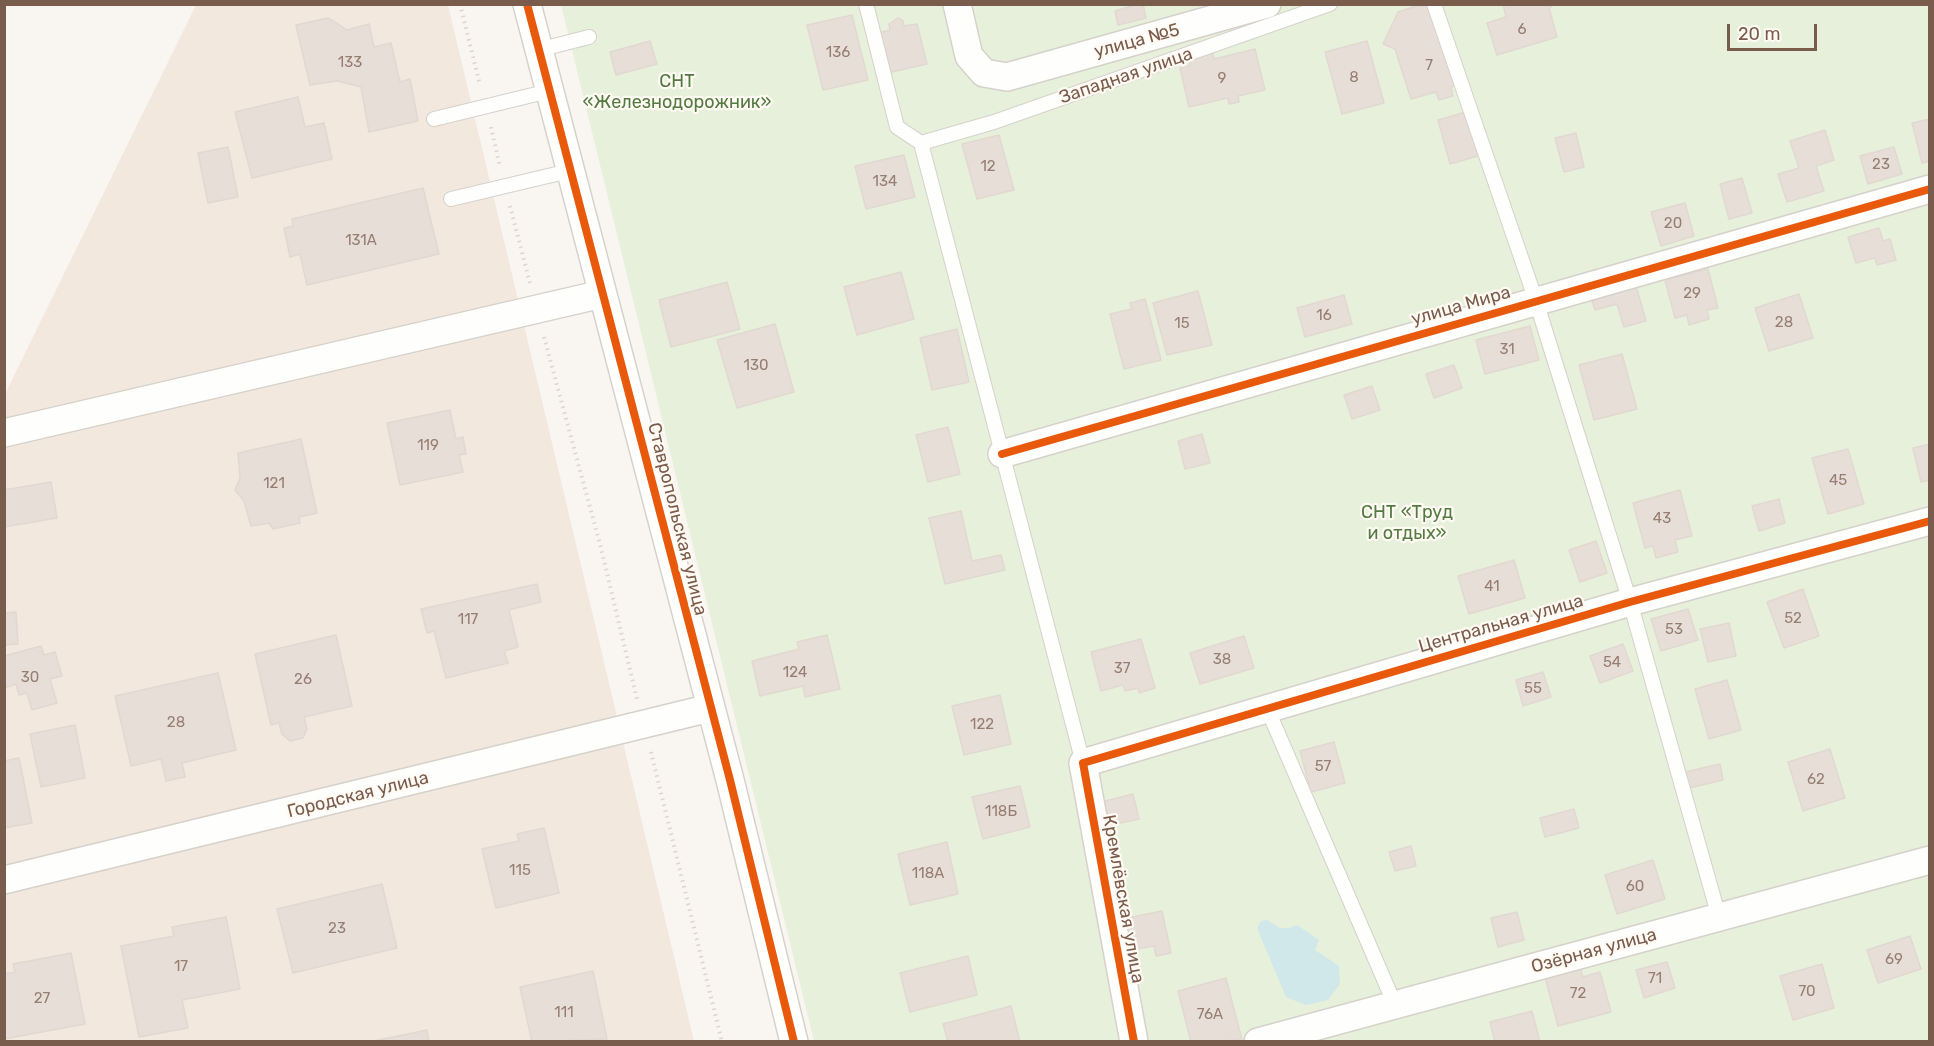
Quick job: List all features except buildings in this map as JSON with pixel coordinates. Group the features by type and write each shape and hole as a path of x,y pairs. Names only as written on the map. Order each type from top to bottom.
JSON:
{"street":[{"name":"Ставропольская улица","path":"527,4 794,1041"},
{"name":"улица №5","path":"957,4 969,56 984,74 1007,77 1267,4"},
{"name":"улица Мира","path":"1002,454 1929,189"},
{"path":"4,433 602,294"},
{"name":"Центральная улица","path":"1083,763 1630,602 1929,521"},
{"name":"Городская улица","path":"4,880 710,708"},
{"name":"Кремлёвская улица","path":"1083,763 1134,1041"},
{"name":"Озёрная улица","path":"1258,1041 1929,860"}],"lane":[{"path":"866,4 897,127 921,143 1083,763"},
{"name":"Западная улица","path":"921,143 994,122 1330,4"},
{"path":"1434,4 1536,301 1630,602 1719,917"},
{"path":"538,50 589,38"},
{"path":"434,119 549,91"},
{"path":"451,199 569,171"},
{"path":"1267,708 1395,1005"}],"path":[{"path":"460,4 536,310 601,548 722,1041"}],"shaded area":[{"path":"196,5 448,5 694,1041 5,1041 4,396"}],"green space":[{"name":"СНТ «Труд и отдых»","path":"561,5 1929,5 1929,1041 814,1041"}],"water":[{"path":"1267,920 1280,928 1297,925 1319,940 1315,950 1339,966 1340,984 1328,1000 1306,1005 1286,997 1257,928 1261,921"}],"cycle path":[{"path":"527,4 730,780 794,1042"},
{"path":"1002,454 1930,189"},
{"path":"1134,1042 1083,763 1630,602 1930,521"}],"park label":[{"name":"СНТ «Железнодорожник»","path":"677,92"}]}
